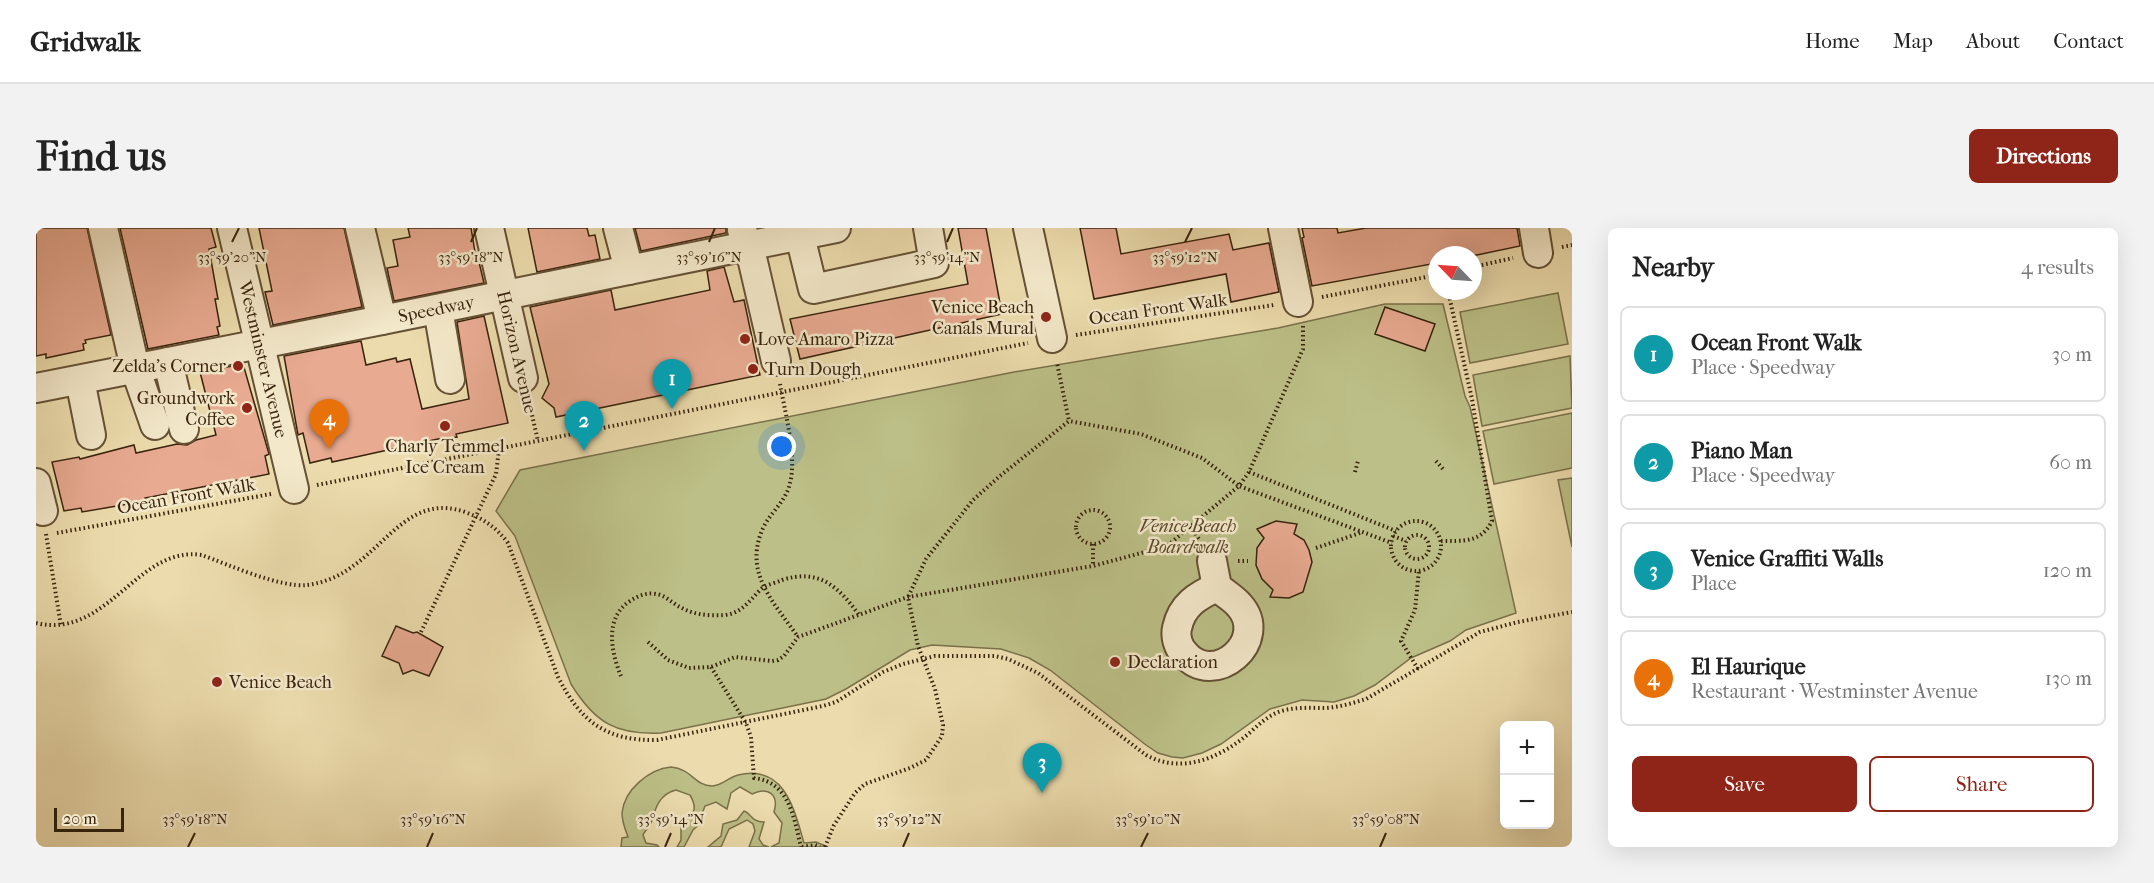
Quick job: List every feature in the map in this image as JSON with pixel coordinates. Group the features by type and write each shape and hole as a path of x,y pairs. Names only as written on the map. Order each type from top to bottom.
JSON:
{"street":[{"path":"103,228 135,368 156,425"},
{"name":"Westminster Avenue","path":"232,228 294,489"},
{"path":"360,228 382,320"},
{"name":"Horizon Avenue","path":"489,228 523,378"},
{"path":"618,228 629,270"},
{"name":"Speedway","path":"36,388 629,270 745,237 836,228"},
{"path":"786,234 813,289 934,263 928,228"},
{"path":"1028,228 1052,338"},
{"path":"1283,228 1298,302"},
{"path":"745,237 776,361"},
{"path":"438,309 450,379"},
{"path":"168,362 184,429"},
{"path":"80,380 91,435"},
{"path":"36,483 42,527"}],"path":[{"name":"Ocean Front Walk","path":"42,527 294,489 1052,338 1298,302 1428,277"},
{"path":"1441,541 1476,538 1487,531 1492,521 1472,399 1450,300"},
{"path":"648,642 668,660 689,668 711,667 735,657 778,660 784,656 798,637 908,597 1093,566 1167,546 1239,486 1249,472 1303,349 1304,331 1298,302"},
{"path":"1052,338 1069,421"},
{"name":"Horizon Avenue","path":"523,378 538,441"},
{"path":"781,393 793,465 790,485 782,503 765,525 757,545 756,564 763,587 798,637"},
{"path":"825,847 834,825 855,792 865,784 926,760 942,736 943,725 935,689 918,646 908,597 926,559 973,500 999,476 1069,421 1141,434 1202,458 1239,486 1392,543"},
{"path":"422,632 496,474 499,449"},
{"path":"1354,472 1358,461"},
{"path":"1436,461 1443,469"},
{"path":"1249,472 1396,531"},
{"path":"36,623 49,626 73,623 99,609 161,562 174,556 202,555 268,578 305,585 325,581 354,566 402,523 420,512 442,507 476,515 499,530 508,543 567,696 580,713 596,727 614,736 636,741 680,737 823,706 837,702 883,672 922,658 982,654 1008,659 1044,677 1146,755 1157,761 1182,765 1194,763 1226,750 1265,718 1284,710 1347,705 1366,699 1480,632 1572,612"},
{"path":"1094,510 1104,513 1110,527 1106,537 1093,544 1082,540 1076,529 1083,513 1094,510"},
{"path":"1417,520 1432,526 1441,541 1439,557 1434,564 1419,570 1412,570 1399,563 1392,550 1396,531 1408,522 1417,520"},
{"path":"42,527 54,577 61,626"},
{"path":"1316,548 1361,533"},
{"path":"1415,535 1422,536 1427,542 1428,549 1421,558 1413,558 1406,554 1406,542 1415,535"},
{"path":"1393,537 1406,542"},
{"path":"1093,544 1093,566"},
{"path":"1418,669 1401,641 1415,610 1419,570"},
{"path":"621,676 613,658 612,633 621,608 636,597 657,594 693,613 708,616 729,615 747,605 763,587 793,577 819,579 838,589 859,615"},
{"path":"711,667 746,723 751,737 754,778 769,782 787,798 801,847 815,845 820,847"}],"green space":[{"path":"1558,293 1568,344 1470,363 1460,312"},
{"name":"Venice Beach Boardwalk","path":"1385,304 1443,304 1465,396 1470,407 1516,613 1466,630 1450,641 1411,658 1375,685 1354,696 1334,702 1302,700 1270,709 1221,744 1202,753 1183,758 1158,753 1050,670 1029,658 1001,649 932,645 910,650 826,699 661,733 631,732 619,729 598,717 571,684 515,536 496,511 520,470 1014,372 1278,328"},
{"path":"1570,356 1572,408 1482,426 1473,375"},
{"path":"1572,413 1572,468 1494,484 1483,431"},
{"path":"1572,478 1572,547 1558,480"},
{"path":"671,767 678,768 701,783 712,786 719,785 738,775 754,773 767,776 785,792 796,816 804,843 816,842 828,847 771,847 779,843 782,823 774,812 774,797 763,791 752,794 740,787 731,793 727,809 716,802 705,806 702,814 703,821 693,830 684,847 677,847 681,840 681,828 692,814 694,806 690,795 676,790 665,795 656,807 650,825 643,835 646,843 659,847 621,847 622,838 628,837 622,813 627,796 646,776"},
{"path":"744,811 756,821 764,822 759,839 763,845 769,847 749,847 755,831 753,824 747,820 729,829 721,847 708,847 721,836 723,824 737,820"}],"building":[{"path":"36,228 87,228 111,335 85,340 84,350 46,358 46,354 36,356"},
{"path":"120,228 211,228 216,247 209,249 218,299 215,299 220,326 217,327 219,335 148,349"},
{"path":"259,228 344,228 362,307 273,325 265,292 272,291"},
{"path":"408,228 471,228 476,258 478,258 484,283 394,301 387,268 398,266 393,240 410,237"},
{"path":"528,228 587,228 589,236 595,235 600,259 537,272"},
{"path":"635,228 726,228 726,233 641,251"},
{"path":"958,228 986,228 1002,314 800,359 790,319 968,284"},
{"path":"1080,228 1116,228 1121,254 1229,234 1233,250 1269,243 1279,292 1231,302 1226,274 1094,299"},
{"path":"1302,228 1337,228 1338,233 1366,228 1517,228 1520,246 1482,254 1482,246 1428,246 1428,265 1312,286 1302,238 1304,237"},
{"path":"724,267 734,302 744,300 760,375 556,417 554,408 542,398 549,384 530,307 611,290 615,310 710,290 707,271"},
{"path":"1385,307 1435,324 1425,351 1375,334"},
{"path":"484,316 508,423 456,434 457,437 332,462 331,458 310,463 303,433 298,435 284,356 361,341 366,365 396,358 397,362 410,359 422,409 469,399 457,322"},
{"path":"243,364 269,454 265,456 269,474 145,498 146,501 82,512 81,508 64,511 52,462 79,457 80,459 134,445 136,453 177,444 187,445 216,435 200,372"},
{"path":"1276,521 1297,524 1294,534 1304,540 1312,562 1303,592 1289,598 1270,597 1273,590 1262,579 1256,565 1257,548 1264,538 1257,529"},
{"path":"396,626 413,633 417,632 443,647 429,676 413,670 403,674 399,663 382,656"}],"place":[{"name":"Venice Beach Canals Mural","path":"1046,317"},
{"name":"Love Amaro Pizza","path":"745,339"},
{"name":"Zelda's Corner","path":"238,366"},
{"name":"Turn Dough","path":"753,369"},
{"name":"Groundwork Coffee","path":"247,408"},
{"name":"Ocean Front Walk","path":"672,409"},
{"name":"Charly Temmel Ice Cream","path":"445,426"},
{"name":"El Haurique","path":"329,449"},
{"name":"Piano Man","path":"584,451"},
{"name":"Declaration","path":"1115,662"},
{"name":"Venice Beach","path":"217,682"},
{"name":"Venice Graffiti Walls","path":"1042,793"}]}
